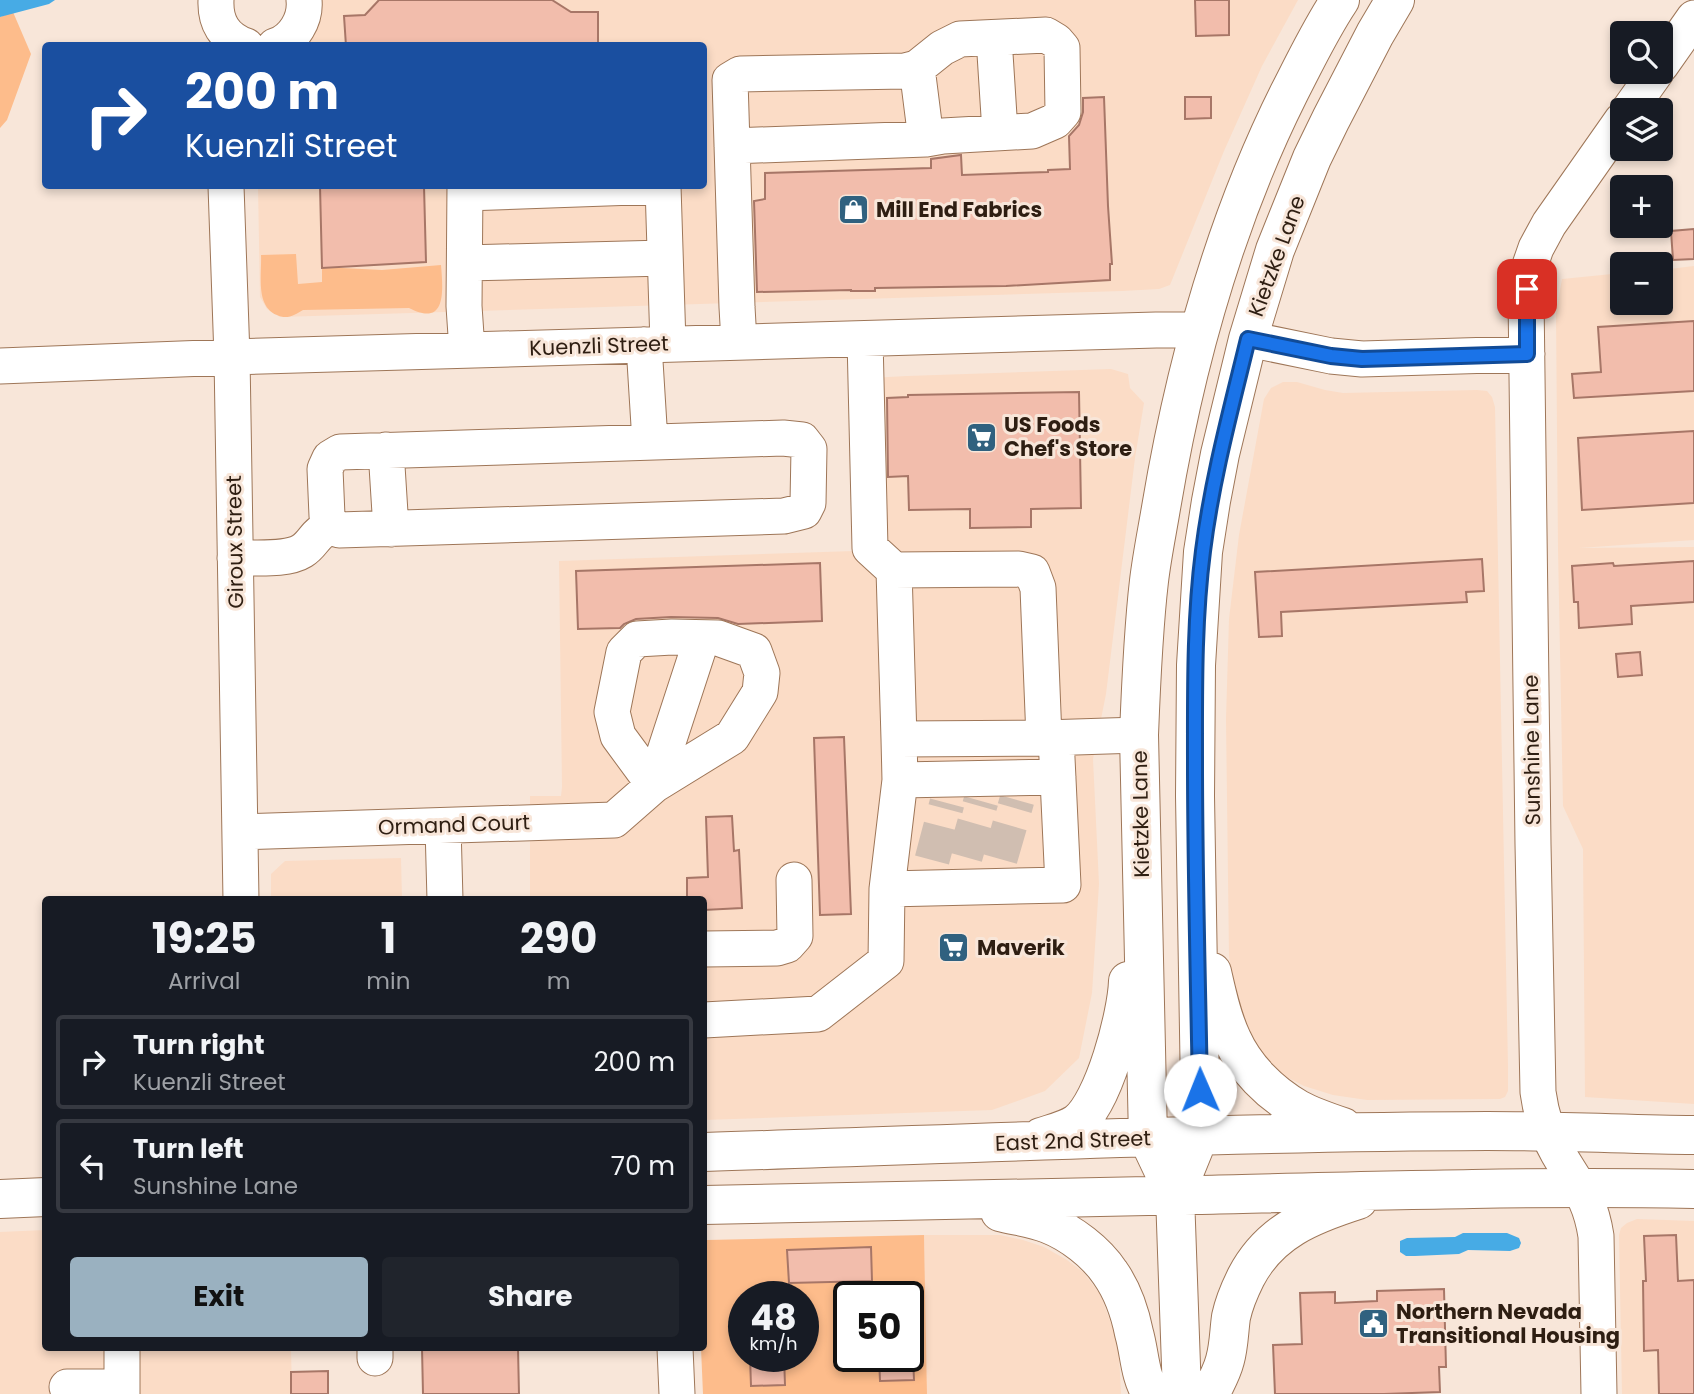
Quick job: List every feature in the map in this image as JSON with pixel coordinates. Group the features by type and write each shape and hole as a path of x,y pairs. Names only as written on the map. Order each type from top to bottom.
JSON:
{"main road":[{"name":"Kietzke Lane","path":"1182,1394 1175,1195 1148,1138 1139,735 1149,580 1167,470 1199,330 1219,264 1272,129 1310,50 1340,0"},
{"name":"Kietzke Lane","path":"1175,1195 1199,1136 1196,653 1203,552 1220,454 1248,339 1275,250 1312,158 1352,77 1395,0"},
{"path":"1247,189 1254,201 1254,222 1233,288 1233,316 1248,339"},
{"path":"1199,330 1210,355 1214,385 1206,433 1211,447 1220,454"},
{"path":"1029,1142 1078,1122 1096,1098 1119,1037 1125,1009 1129,958 1143,861"},
{"path":"1197,896 1219,1003 1232,1039 1247,1066 1269,1088 1298,1109 1362,1133"},
{"name":"East 2nd Street","path":"707,1152 1362,1133 1489,1131 1694,1135"},
{"path":"1581,1188 1591,1178 1615,1167 1694,1167"},
{"path":"707,1172 718,1182 763,1204"},
{"path":"707,1205 1388,1189 1694,1189"},
{"path":"1210,1394 1226,1358 1231,1314 1240,1288 1264,1248 1283,1232 1304,1220 1388,1189"},
{"path":"0,1199 42,1197"},
{"path":"951,1201 1048,1224 1081,1243 1097,1258 1111,1274 1128,1311 1144,1383 1152,1394"}],"street":[{"path":"216,0 216,13 222,30 236,42"},
{"path":"283,42 297,30 305,9 304,0"},
{"path":"1673,48 1694,18"},
{"path":"732,146 926,139 1032,131 1055,121 1063,112 1062,48 1046,35 960,39 942,48 917,68 905,71 740,74 730,80 732,146 739,342"},
{"path":"994,38 1000,132"},
{"path":"917,68 926,139"},
{"name":"Sunshine Lane","path":"1599,1394 1596,1236 1593,1220 1581,1188 1548,1132 1542,1117 1538,1092 1527,289 1528,271 1549,224 1610,137"},
{"name":"Giroux Street","path":"226,189 232,357 241,896"},
{"path":"465,189 464,306 467,350"},
{"path":"650,442 665,258 663,189"},
{"path":"465,263 665,258"},
{"name":"Kuenzli Street","path":"0,366 656,344 1199,330"},
{"path":"865,339 870,548 894,570 1019,569 1031,572 1038,589 1050,737 1058,777 1063,885 995,873 944,873 887,888"},
{"path":"1248,339 1331,356 1362,359 1527,354"},
{"path":"235,558 287,557 303,551 322,529 332,527 339,530 391,529 785,516 804,511 808,503 808,449 802,440 783,438 340,452 330,458 325,469 327,516 332,527"},
{"path":"386,450 391,529"},
{"path":"707,1020 818,1014 886,961 887,888 900,780 894,570"},
{"path":"702,638 654,785 618,736 612,712 624,653 637,639 702,638"},
{"name":"Ormand Court","path":"240,832 614,820 654,785 732,737 760,692 762,673 754,651 718,638 702,638"},
{"path":"899,739 1139,735"},
{"path":"900,780 967,790 1020,789 1058,777"},
{"path":"443,826 445,896"},
{"path":"707,949 777,948 787,945 795,936 794,880"},
{"path":"67,1387 122,1390 122,1351"},
{"path":"676,1351 677,1394"}],"shaded area":[{"path":"318,0 1298,0 1262,66 1224,151 1170,285 1159,289 1122,291 280,317 267,309 260,297 258,189 707,189 707,42 304,42"},
{"path":"13,12 31,54 7,120 0,128 0,17"},
{"path":"296,254 298,284 322,282 322,267 382,270 441,265 440,303 436,310 430,313 409,308 303,310 291,316 281,316 270,311 265,304 261,255"},
{"path":"1694,266 1694,540 1579,548 1694,547 1694,1104 1585,1097 1583,849 1563,806 1556,312 1562,279 1610,274 1610,315 1673,315 1673,269"},
{"path":"1111,369 1128,374 1130,388 1144,403 1106,694 1093,759 1099,884 1092,993 1079,1058 1045,1091 992,1110 707,1120 707,896 530,896 530,796 561,796 562,787 559,561 854,551 851,379"},
{"path":"1283,382 1297,382 1343,393 1477,390 1487,391 1492,397 1495,407 1508,1067 1508,1091 1505,1097 1500,1099 1367,1100 1333,1095 1304,1086 1279,1073 1265,1058 1249,1034 1233,983 1229,956 1226,719 1229,619 1239,535 1264,399 1271,388"},
{"path":"401,858 402,896 271,896 271,874 285,861"},
{"path":"1637,1219 1694,1221 1694,1394 1622,1394 1619,1235 1621,1228"},
{"path":"42,1230 42,1351 291,1351 292,1394 0,1394 0,1232"},
{"path":"924,1235 1000,1235 1023,1240 1044,1247 1083,1272 1100,1294 1114,1331 1119,1354 1121,1394 927,1394"},
{"path":"924,1235 927,1394 703,1394 701,1351 707,1351 707,1240"}],"water":[{"path":"0,0 55,0 0,17"},
{"path":"1463,1233 1507,1233 1519,1238 1521,1243 1519,1248 1510,1251 1468,1250 1459,1254 1415,1256 1406,1256 1400,1252 1400,1241 1407,1238 1455,1237"}],"building":[{"path":"379,0 552,0 571,12 598,12 598,42 346,42 344,16 365,15"},
{"path":"1195,0 1229,0 1229,35 1196,36"},
{"path":"1104,97 1112,264 1110,280 1006,286 875,288 875,291 757,292 754,201 765,199 765,173 931,168 931,159 961,155 962,175 1070,169 1069,136 1079,125 1083,98"},
{"path":"1185,97 1211,97 1211,118 1185,119"},
{"path":"320,189 424,189 426,262 322,268"},
{"path":"1694,229 1694,259 1673,260 1673,231"},
{"path":"1694,321 1694,391 1574,398 1572,374 1601,372 1598,327"},
{"name":"US Foods Chef's Store","path":"1079,392 1081,508 1031,509 1031,527 970,528 970,509 909,510 908,476 888,477 887,398 908,395"},
{"path":"1694,431 1694,503 1582,510 1578,438"},
{"path":"1482,559 1484,591 1466,592 1467,602 1281,612 1282,636 1259,637 1255,572"},
{"path":"1694,561 1694,602 1631,606 1632,624 1579,628 1572,566"},
{"path":"820,563 822,621 738,624 718,618 671,617 636,619 620,628 578,629 576,571"},
{"path":"1640,652 1642,675 1618,677 1616,654"},
{"path":"844,737 851,914 820,915 814,738"},
{"path":"732,816 734,851 739,850 742,908 707,910 707,896 687,896 687,878 708,877 706,817"},
{"path":"1676,1235 1678,1281 1694,1280 1694,1394 1659,1394 1658,1350 1644,1351 1644,1236"},
{"path":"871,1247 872,1281 789,1281 787,1250"},
{"name":"Northern Nevada Transitional Housing","path":"1444,1289 1446,1367 1439,1367 1440,1392 1275,1394 1273,1345 1302,1344 1300,1293 1335,1292 1335,1303 1377,1301 1377,1291"},
{"path":"422,1351 518,1351 519,1394 423,1394"},
{"path":"328,1371 328,1394 291,1394 291,1372"},
{"path":"751,1372 785,1372 785,1385 751,1386"},
{"path":"880,1372 914,1372 914,1380 880,1381"}],"tunnel":[{"path":"1000,859 1017,800"},
{"path":"965,857 981,801"},
{"path":"932,860 947,803"}],"place":[{"name":"Mill End Fabrics","path":"853,210"},
{"name":"US Foods Chef's Store","path":"981,437"},
{"name":"Maverik","path":"954,948"},
{"name":"Northern Nevada Transitional Housing","path":"1373,1324"}],"route":[{"path":"1200,1090 1195,796 1199,604 1211,501 1248,339 1331,356 1362,359 1527,354 1527,289"}]}
